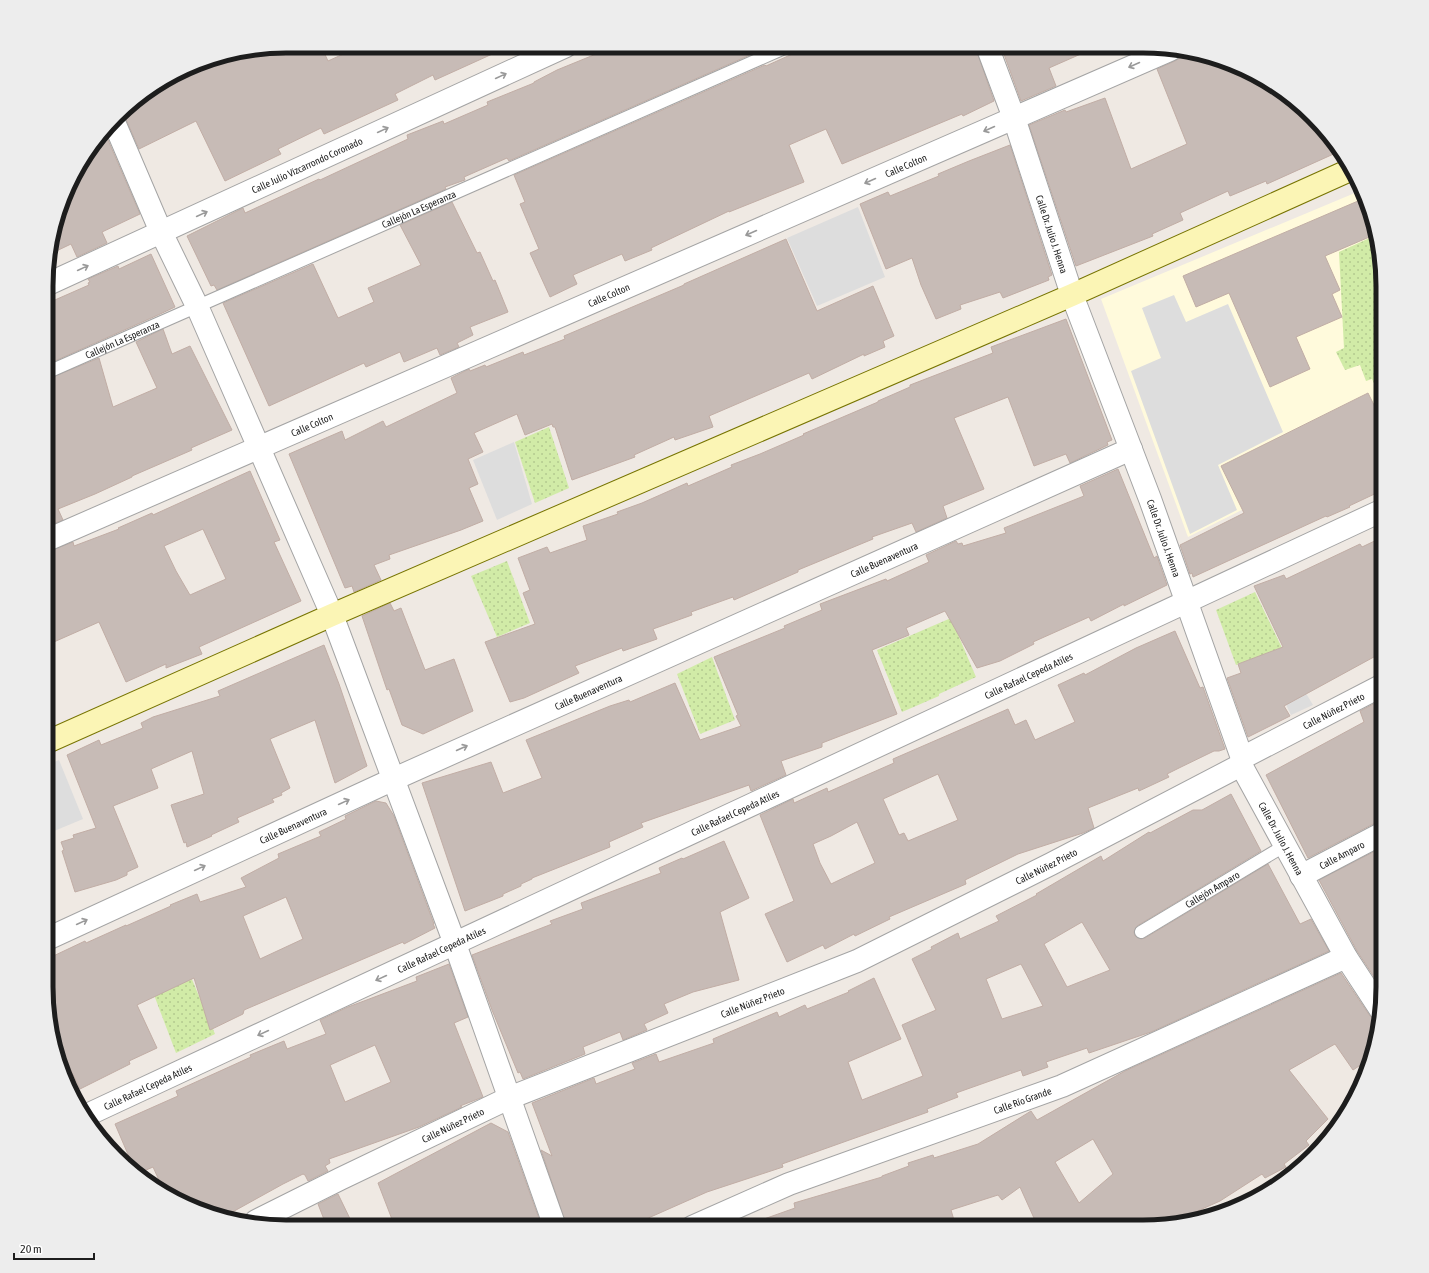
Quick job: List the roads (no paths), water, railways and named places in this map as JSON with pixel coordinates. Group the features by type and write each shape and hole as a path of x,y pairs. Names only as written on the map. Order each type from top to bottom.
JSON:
{"street":[{"name":"Calle Julio Vizcarrondo Coronado","path":"53,282 551,53"},
{"name":"Calle Dr. Julio J. Henna","path":"990,53 1014,118 1072,295 1187,601 1241,762 1284,846 1346,958 1376,1003"},
{"name":"Calle Colton","path":"53,538 1162,54"},
{"path":"116,127 161,232 197,306 332,615 455,944 553,1220"},
{"path":"53,739 332,615 1072,295 1346,172"},
{"name":"Calle Buenaventura","path":"53,936 394,779 1131,449"},
{"name":"Calle Rafael Cepeda Atiles","path":"90,1113 1376,513"},
{"name":"Calle Núñez Prieto","path":"261,1219 510,1098 857,961 1051,864 1376,689"},
{"name":"Calle Amparo","path":"1301,876 1376,837"},
{"name":"Calle Río Grande","path":"708,1220 789,1184 1062,1086 1346,958"}],"lane":[{"name":"Callejón La Esperanza","path":"53,370 773,53"},
{"name":"Callejón Amparo","path":"1141,932 1284,846"}]}
